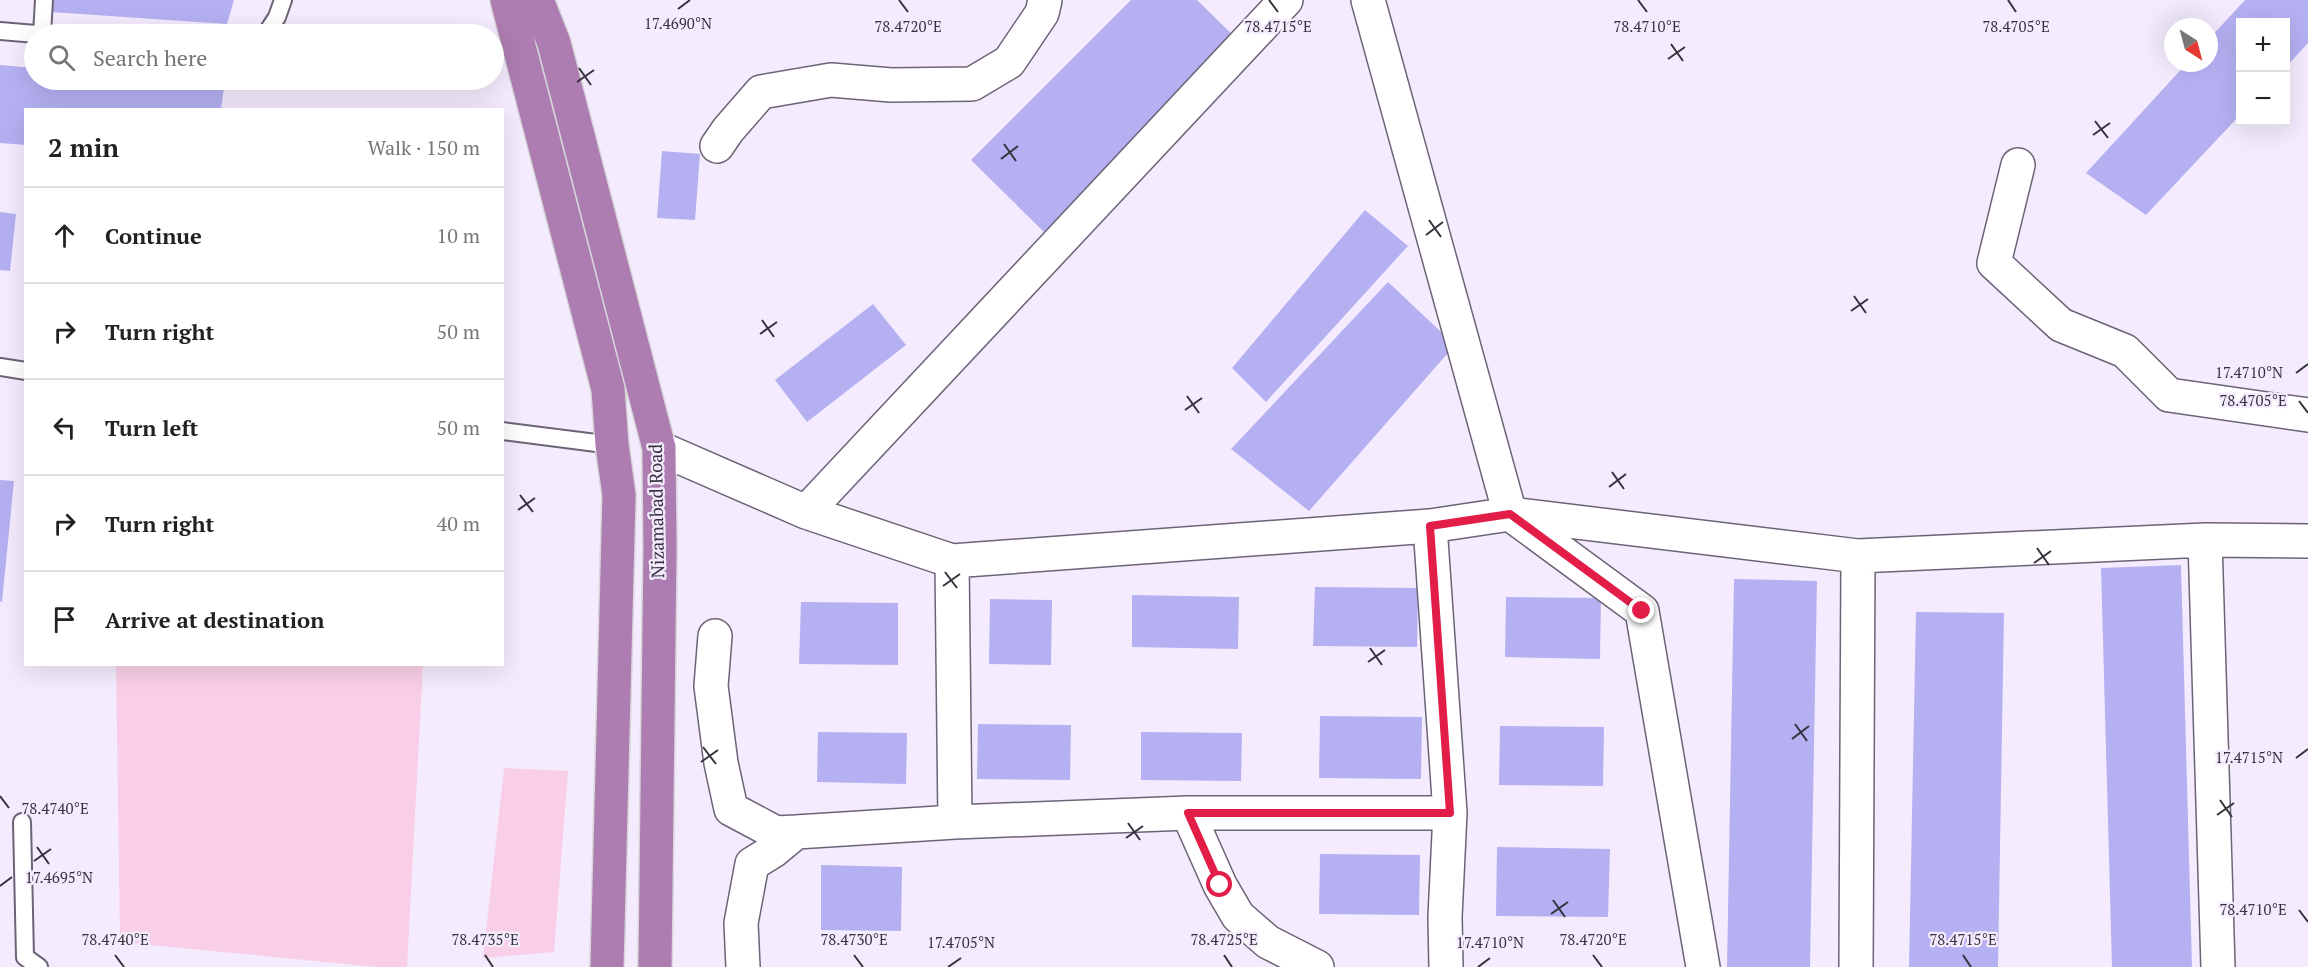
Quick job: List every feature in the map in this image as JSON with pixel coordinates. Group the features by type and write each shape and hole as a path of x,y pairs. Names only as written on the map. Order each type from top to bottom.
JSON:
{"highway":[{"path":"507,0 608,389 612,445 619,495 607,967"},
{"name":"Nizamabad Road","path":"537,0 554,43 658,448 660,560 655,967"}],"street":[{"path":"717,146 761,92 831,80 891,86 972,84 1009,62 1042,13 1045,0"},
{"path":"806,512 1286,0"},
{"path":"1368,0 1510,514 1642,611 1703,967"},
{"path":"2018,165 1994,263 2061,325 2125,351 2169,395 2308,415"},
{"path":"658,448 806,512 952,561 1430,526 1510,514 1858,556 2205,540 2308,541"},
{"path":"1430,526 1450,813 1445,917 1446,967"},
{"path":"2205,540 2218,967"},
{"path":"1856,967 1858,556"},
{"path":"952,561 955,822"},
{"path":"715,636 711,686 721,763 731,809 776,833 955,822 1188,813 1450,813"},
{"path":"1188,813 1220,885 1238,916 1268,942 1307,965"},
{"path":"743,967 741,923 752,864 773,851 796,832"}],"lane":[{"path":"43,24 44,0"},
{"path":"272,24 283,0"},
{"path":"0,31 24,33"},
{"path":"0,368 24,371"},
{"path":"504,431 612,445"},
{"path":"22,822 25,957 39,967"}],"shaded area":[{"path":"116,666 423,666 407,967 376,967 120,942"},
{"path":"504,768 568,771 554,952 483,958"}],"building":[{"path":"53,0 234,0 227,24 51,12"},
{"path":"1131,0 1197,0 1237,39 1044,232 971,160"},
{"path":"2245,0 2308,0 2308,43 2290,63 2290,18 2236,18 2236,119 2146,215 2086,173 2179,72 2218,72 2218,29"},
{"path":"0,65 24,67 24,90 224,90 221,108 24,108 24,145 0,143"},
{"path":"662,151 700,154 695,220 657,218"},
{"path":"1365,210 1408,246 1266,402 1232,368"},
{"path":"0,212 16,214 10,271 0,270"},
{"path":"1388,282 1455,345 1309,511 1231,449"},
{"path":"873,304 906,345 807,422 775,380"},
{"path":"0,480 14,481 2,602 0,601"},
{"path":"2181,565 2192,967 2112,967 2101,568"},
{"path":"1734,579 1817,581 1810,967 1727,967"},
{"path":"1315,587 1418,588 1417,647 1313,646"},
{"path":"1132,595 1239,597 1238,649 1132,647"},
{"path":"1506,597 1601,598 1600,659 1505,657"},
{"path":"990,599 1052,600 1051,665 989,664"},
{"path":"801,602 898,603 898,665 799,664"},
{"path":"1916,612 2004,613 1998,967 1909,967"},
{"path":"1320,716 1422,717 1421,779 1319,778"},
{"path":"978,724 1071,725 1070,780 977,779"},
{"path":"1500,726 1604,727 1603,786 1499,785"},
{"path":"818,732 907,733 906,784 817,782"},
{"path":"1141,732 1242,733 1241,781 1141,780"},
{"path":"1497,847 1610,849 1608,917 1496,916"},
{"path":"1320,854 1420,855 1419,915 1319,914"},
{"path":"821,865 902,867 901,931 821,930"}],"route":[{"path":"1220,885 1188,813 1450,813 1430,526 1510,514 1642,611"}]}
